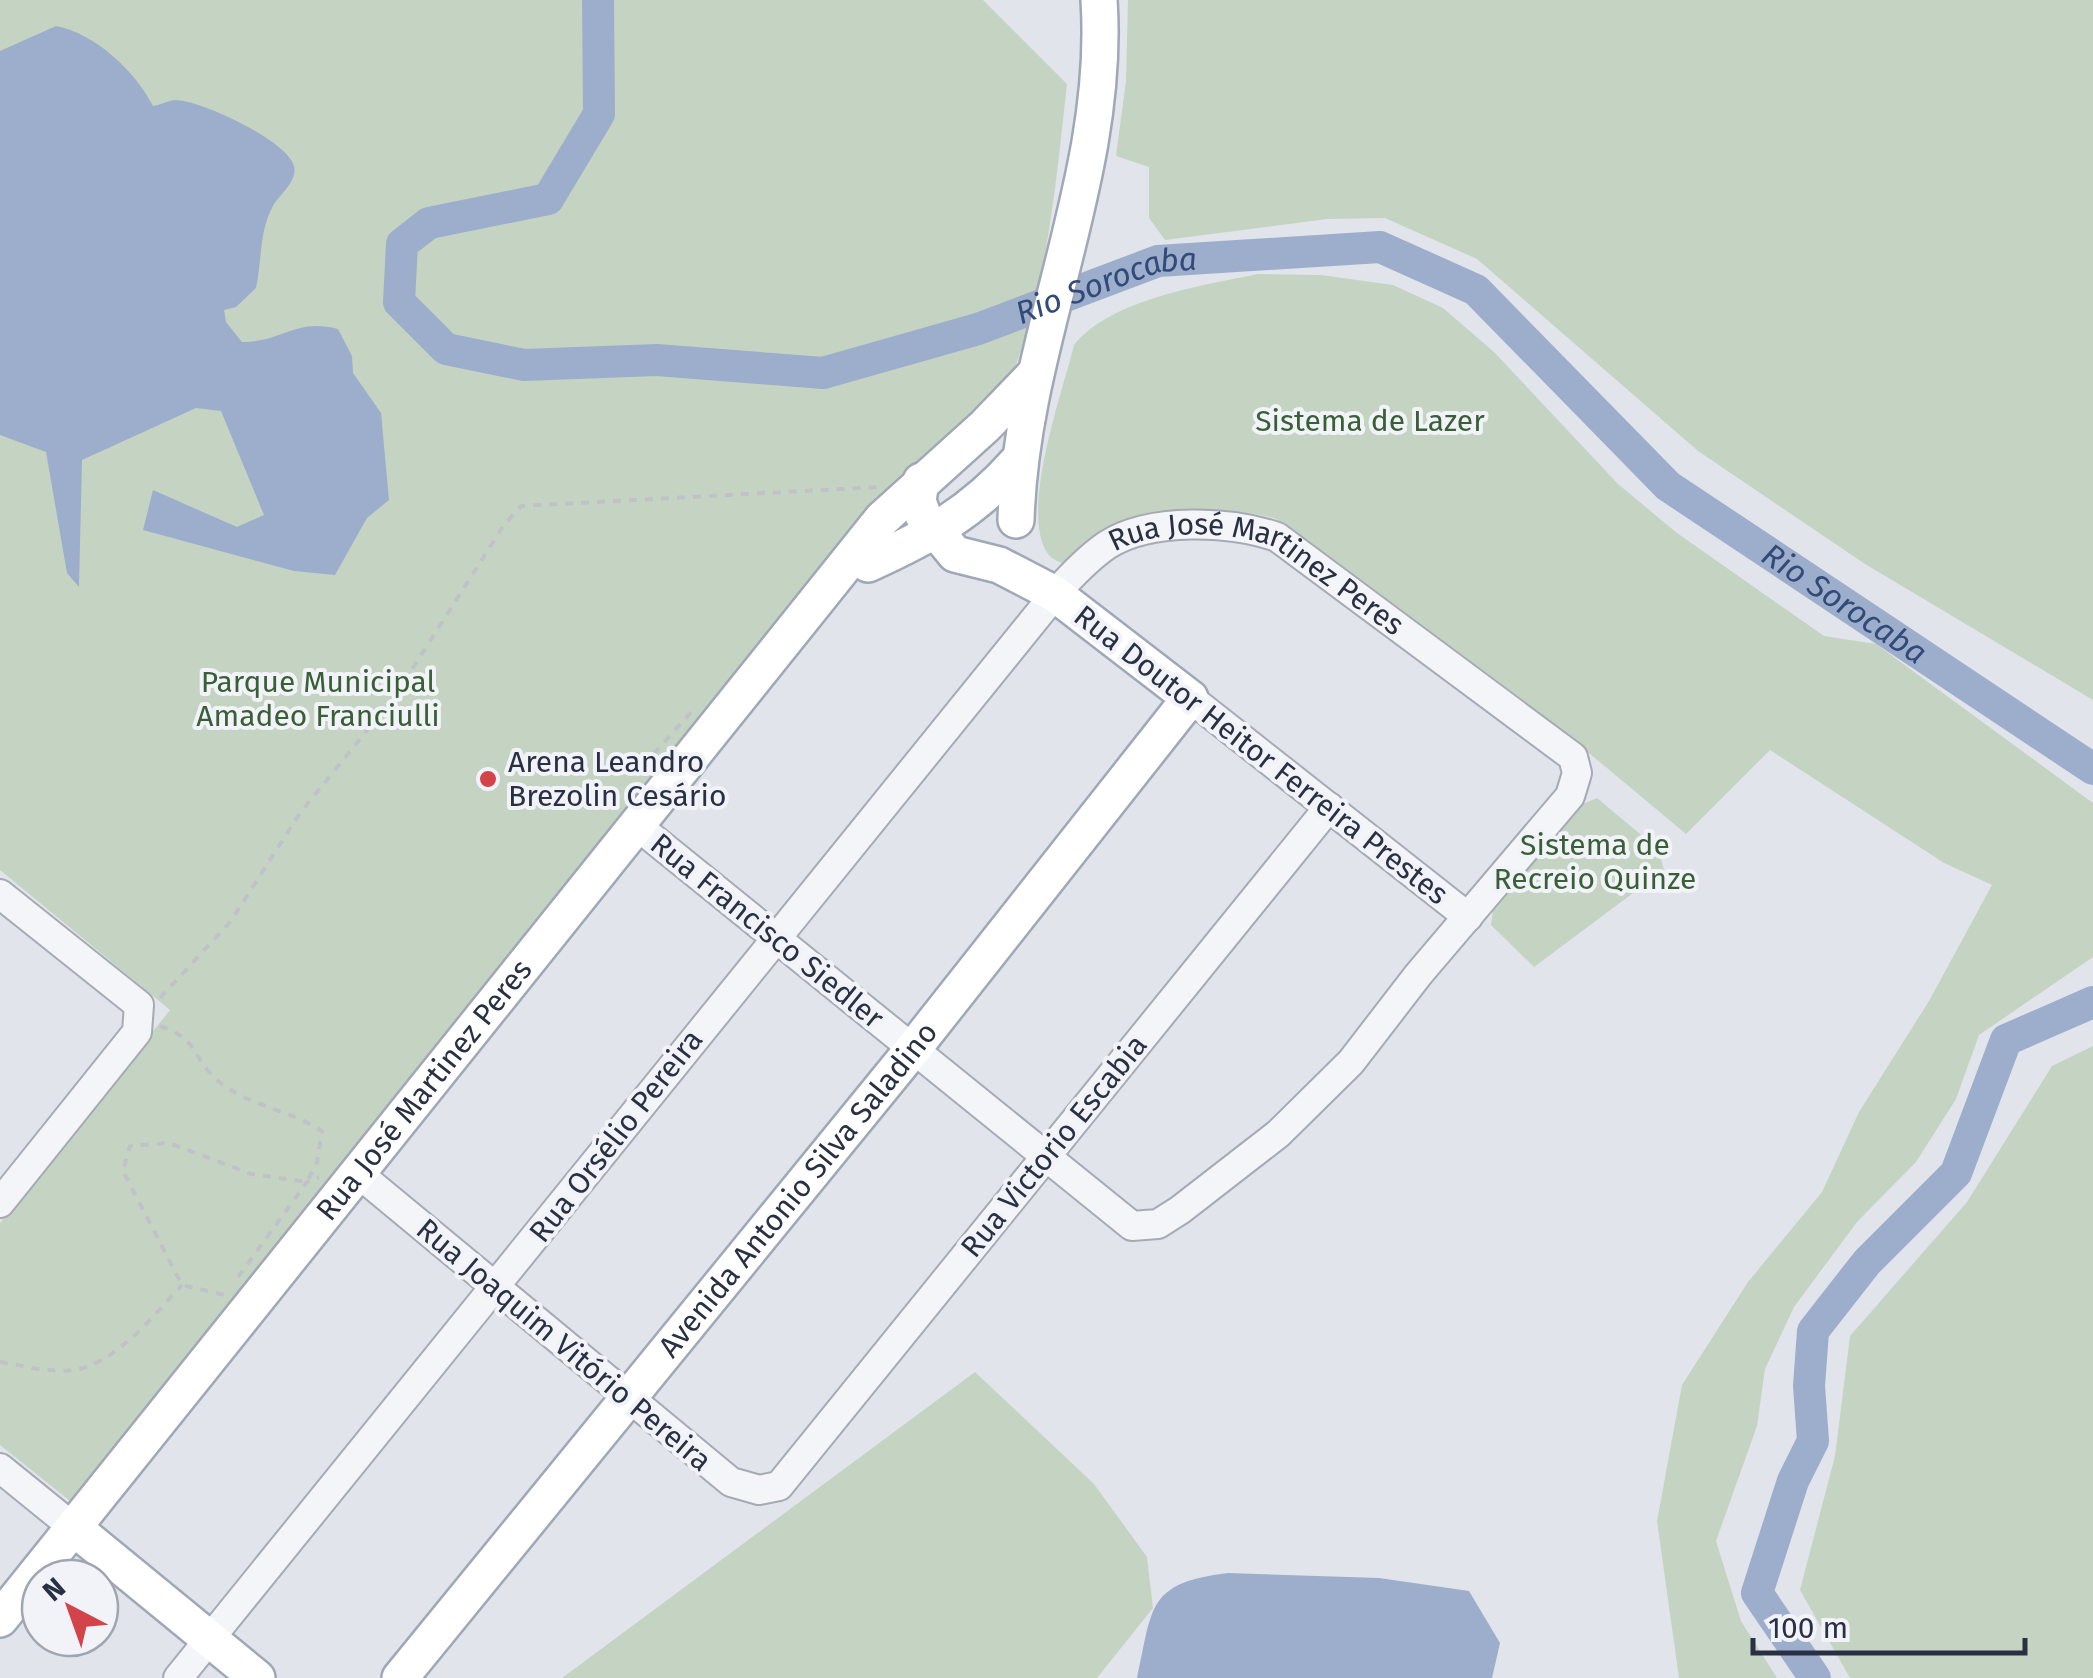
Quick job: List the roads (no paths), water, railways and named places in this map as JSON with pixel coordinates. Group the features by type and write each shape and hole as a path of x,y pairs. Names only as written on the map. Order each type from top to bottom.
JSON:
{"main road":[{"path":"1042,588 1016,520 1010,470 1097,116 1099,0"},
{"name":"Rua José Martinez Peres","path":"0,1620 635,824 857,563 920,476 1036,367"},
{"path":"1010,470 972,456 920,476 918,501 936,533 955,554 999,565 1042,588"},
{"name":"Rua José Martinez Peres","path":"857,563 936,533 985,498 1010,470"},
{"path":"857,563 969,559"},
{"name":"Rua Doutor Heitor Ferreira Prestes","path":"1042,588 1190,698"},
{"name":"Avenida Antonio Silva Saladino","path":"400,1678 913,1049 1190,698"},
{"path":"74,1528 257,1678"}],"street":[{"name":"Rua José Martinez Peres","path":"1042,588 1124,536 1205,524 1242,525 1277,537 1573,757 1577,773 1570,796 1468,917"},
{"name":"Rua Orsélio Pereira","path":"178,1678 774,936 1042,588"},
{"name":"Rua Doutor Heitor Ferreira Prestes","path":"1190,698 1468,917"},
{"name":"Rua Victorio Escabia","path":"780,1486 1329,807"},
{"name":"Rua Francisco Siedler","path":"635,824 1132,1226 1158,1224 1278,1134 1352,1062 1468,917"},
{"path":"0,1203 136,1032 140,1020 139,1005 4,905"},
{"name":"Rua Joaquim Vitório Pereira","path":"359,1174 730,1482 759,1490 780,1486"},
{"path":"0,1468 74,1528"}],"water":[{"path":"56,26 85,37 113,56 153,106 176,100 222,114 276,145 294,166 291,182 273,206 265,226 256,288 236,307 224,310 226,322 242,342 310,326 338,329 352,356 353,373 381,413 389,500 367,518 335,575 294,571 143,530 153,490 237,527 264,515 221,411 196,408 82,460 79,587 67,573 46,452 0,435 0,51"},
{"path":"1228,1573 1379,1578 1469,1591 1500,1643 1492,1678 1137,1678 1151,1616 1158,1602 1182,1584"}],"waterway":[{"name":"Rio Sorocaba","path":"598,0 599,114 548,199 429,223 402,244 399,302 446,349 524,365 657,360 823,373 978,329 1158,261 1380,247 1476,290 1668,486 2093,769"},
{"name":"Rio Sorocaba","path":"1815,1678 1757,1593 1793,1481 1813,1441 1809,1386 1813,1331 1867,1262 1956,1173 2006,1040 2093,1002"}],"place":[{"name":"Arena Leandro Brezolin Cesário","path":"488,779"}],"park label":[{"name":"Sistema de Lazer","path":"1370,421"},
{"name":"Parque Municipal Amadeo Franciulli","path":"318,699"},
{"name":"Sistema de Recreio Quinze","path":"1595,862"}]}
